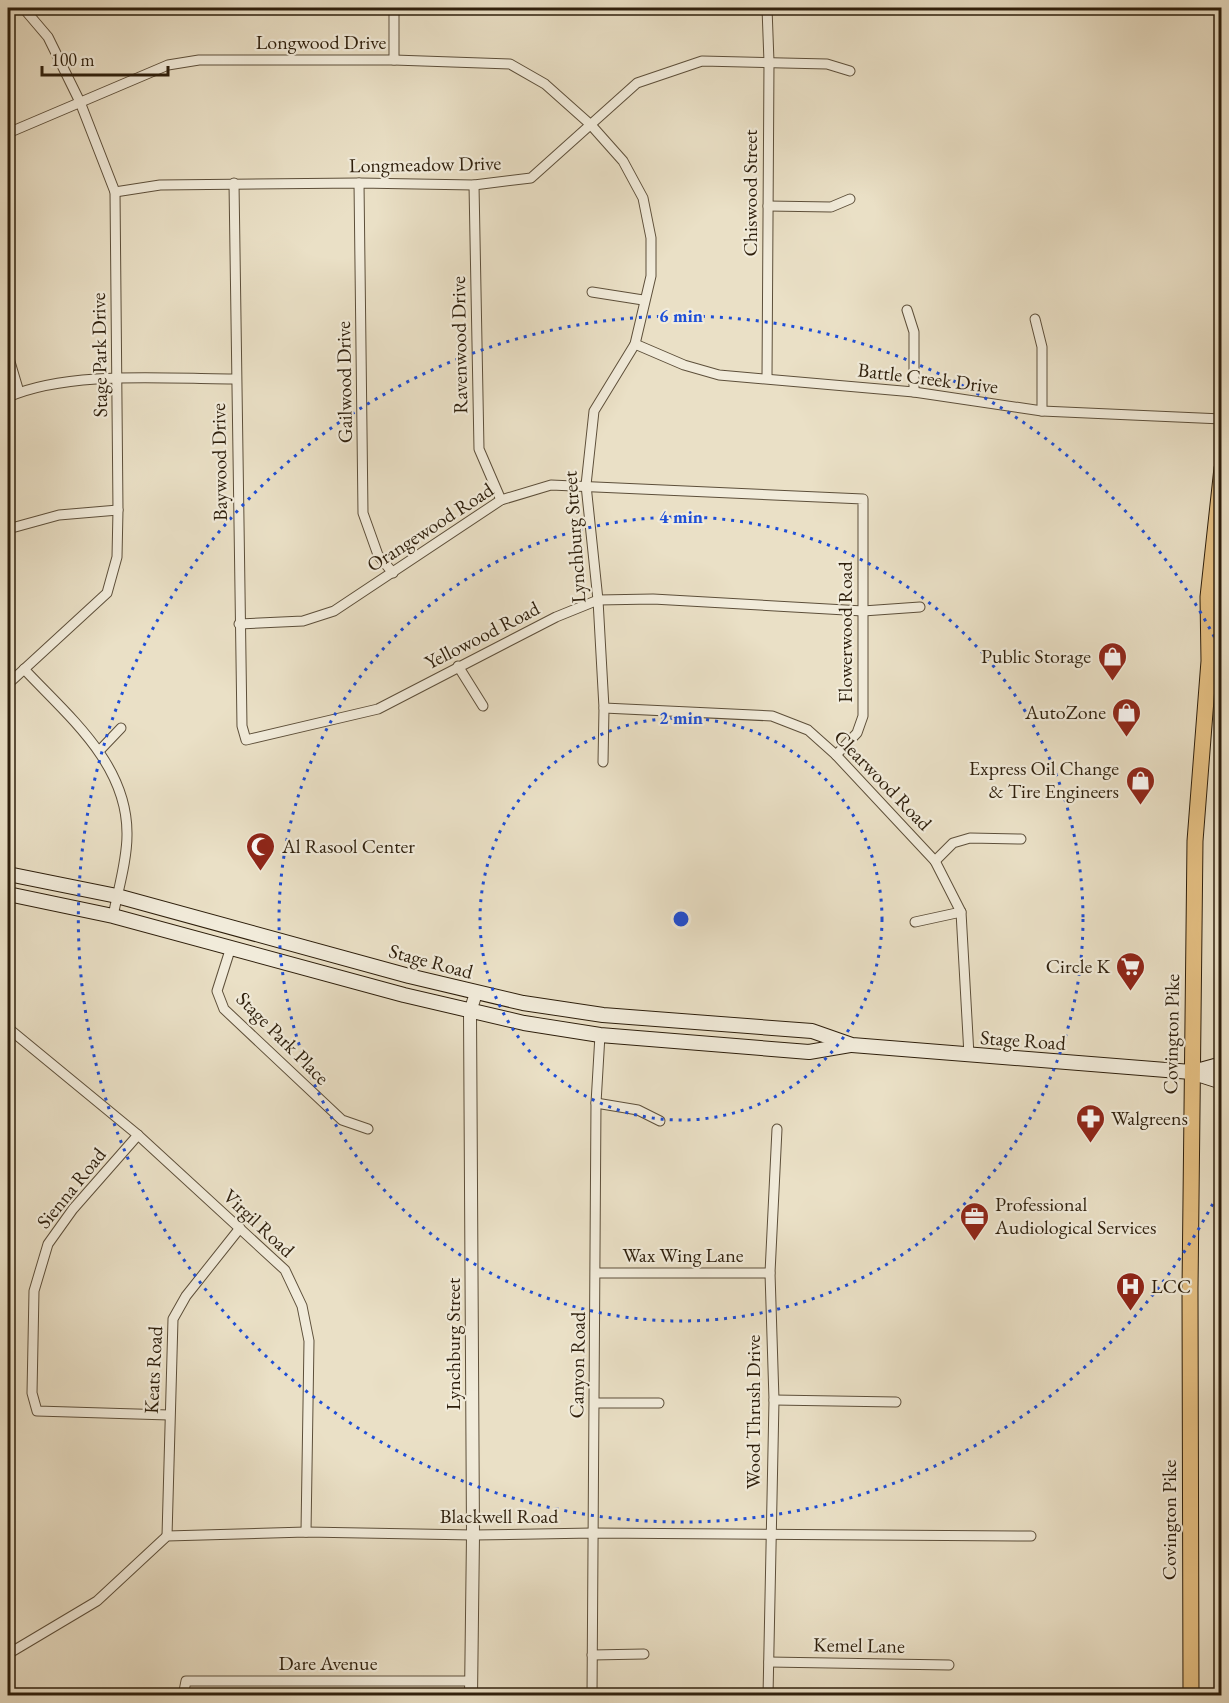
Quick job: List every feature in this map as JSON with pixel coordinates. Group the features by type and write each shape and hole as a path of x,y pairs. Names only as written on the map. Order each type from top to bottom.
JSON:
{"main road":[{"name":"Covington Pike","path":"1215,660 1208,597 1221,468"},
{"name":"Covington Pike","path":"1191,1695 1191,1072 1195,841 1221,614"},
{"name":"Stage Road","path":"8,874 117,896 476,993 603,1015 812,1031 852,1045"},
{"name":"Stage Road","path":"8,894 113,916 470,1012 600,1035 809,1052 852,1045 1191,1072 1221,1082"},
{"name":"Stage Road","path":"1191,1072 1221,1064"}],"street":[{"name":"Stage Park Drive","path":"8,684 107,593 117,557 115,192 80,102 48,37 23,8"},
{"path":"394,8 394,60"},
{"name":"Chiswood Street","path":"766,8 769,62 766,378"},
{"name":"Longwood Drive","path":"8,133 168,65 199,60 394,60 510,64 545,84 591,125"},
{"name":"Longmeadow Drive","path":"115,192 160,185 359,183 474,185 531,178 637,83 702,61 827,64 850,71"},
{"name":"Lynchburg Street","path":"591,125 623,161 643,198 651,237 651,276 643,300 635,344 594,411 586,485 598,600 604,708 603,762"},
{"name":"Baywood Drive","path":"234,183 239,624 242,726 246,740"},
{"name":"Gailwood Drive","path":"359,183 363,513 378,555 393,573"},
{"name":"Ravenwood Drive","path":"474,185 479,448 501,500"},
{"path":"768,206 831,207 850,199"},
{"path":"592,292 643,300"},
{"path":"907,310 914,332 914,392"},
{"path":"1035,319 1042,347 1042,411"},
{"name":"Battle Creek Drive","path":"635,344 684,365 719,375 914,392 1042,411 1221,419"},
{"path":"8,355 19,392"},
{"path":"8,397 52,384 117,380 236,379"},
{"name":"Orangewood Road","path":"239,624 303,621 334,611 501,500 551,485 863,499"},
{"name":"Flowerwood Road","path":"836,754 857,733 863,716 863,499"},
{"path":"8,529 59,515 118,510"},
{"name":"Yellowood Road","path":"246,740 378,709 556,617 598,600 653,599 863,611 920,607"},
{"path":"458,666 483,706"},
{"path":"24,669 100,750 124,799 127,836 113,916"},
{"name":"Clearwood Road","path":"604,708 772,716 808,730 836,754 935,861 961,912 969,1055"},
{"path":"100,750 121,728"},
{"path":"935,861 953,843 970,838 1021,839"},
{"path":"915,922 961,912"},
{"name":"Stage Park Place","path":"231,947 217,991 224,1009 342,1120 368,1129"},
{"name":"Lynchburg Street","path":"471,1695 473,1535 470,1012 476,993"},
{"name":"Virgil Road","path":"8,1028 138,1135 285,1270 302,1306 309,1341 306,1532"},
{"name":"Canyon Road","path":"592,1695 596,1103 600,1035"},
{"path":"596,1103 638,1110 660,1121"},
{"name":"Wood Thrush Drive","path":"768,1695 774,1400 770,1273 777,1129"},
{"name":"Sienna Road","path":"138,1135 74,1209 48,1244 34,1291 32,1393 37,1411 169,1415"},
{"name":"Keats Road","path":"167,1536 173,1319 186,1296 240,1228"},
{"name":"Wax Wing Lane","path":"596,1273 770,1273"},
{"path":"774,1400 896,1402"},
{"path":"595,1403 659,1403"},
{"name":"Blackwell Road","path":"167,1536 306,1532 473,1535 593,1533 1031,1536"},
{"path":"8,1654 97,1601 167,1536"},
{"path":"592,1655 644,1654"},
{"name":"Kemel Lane","path":"769,1662 949,1665"},
{"name":"Dare Avenue","path":"183,1695 186,1681 471,1681"}],"place":[{"name":"Public Storage","path":"1112,682"},
{"name":"AutoZone","path":"1127,738"},
{"name":"Express Oil Change & Tire Engineers","path":"1140,806"},
{"name":"Al Rasool Center","path":"261,872"},
{"name":"Circle K","path":"1131,992"},
{"name":"Walgreens","path":"1090,1144"},
{"name":"Professional Audiological Services","path":"974,1242"},
{"name":"LCC","path":"1130,1312"}]}
